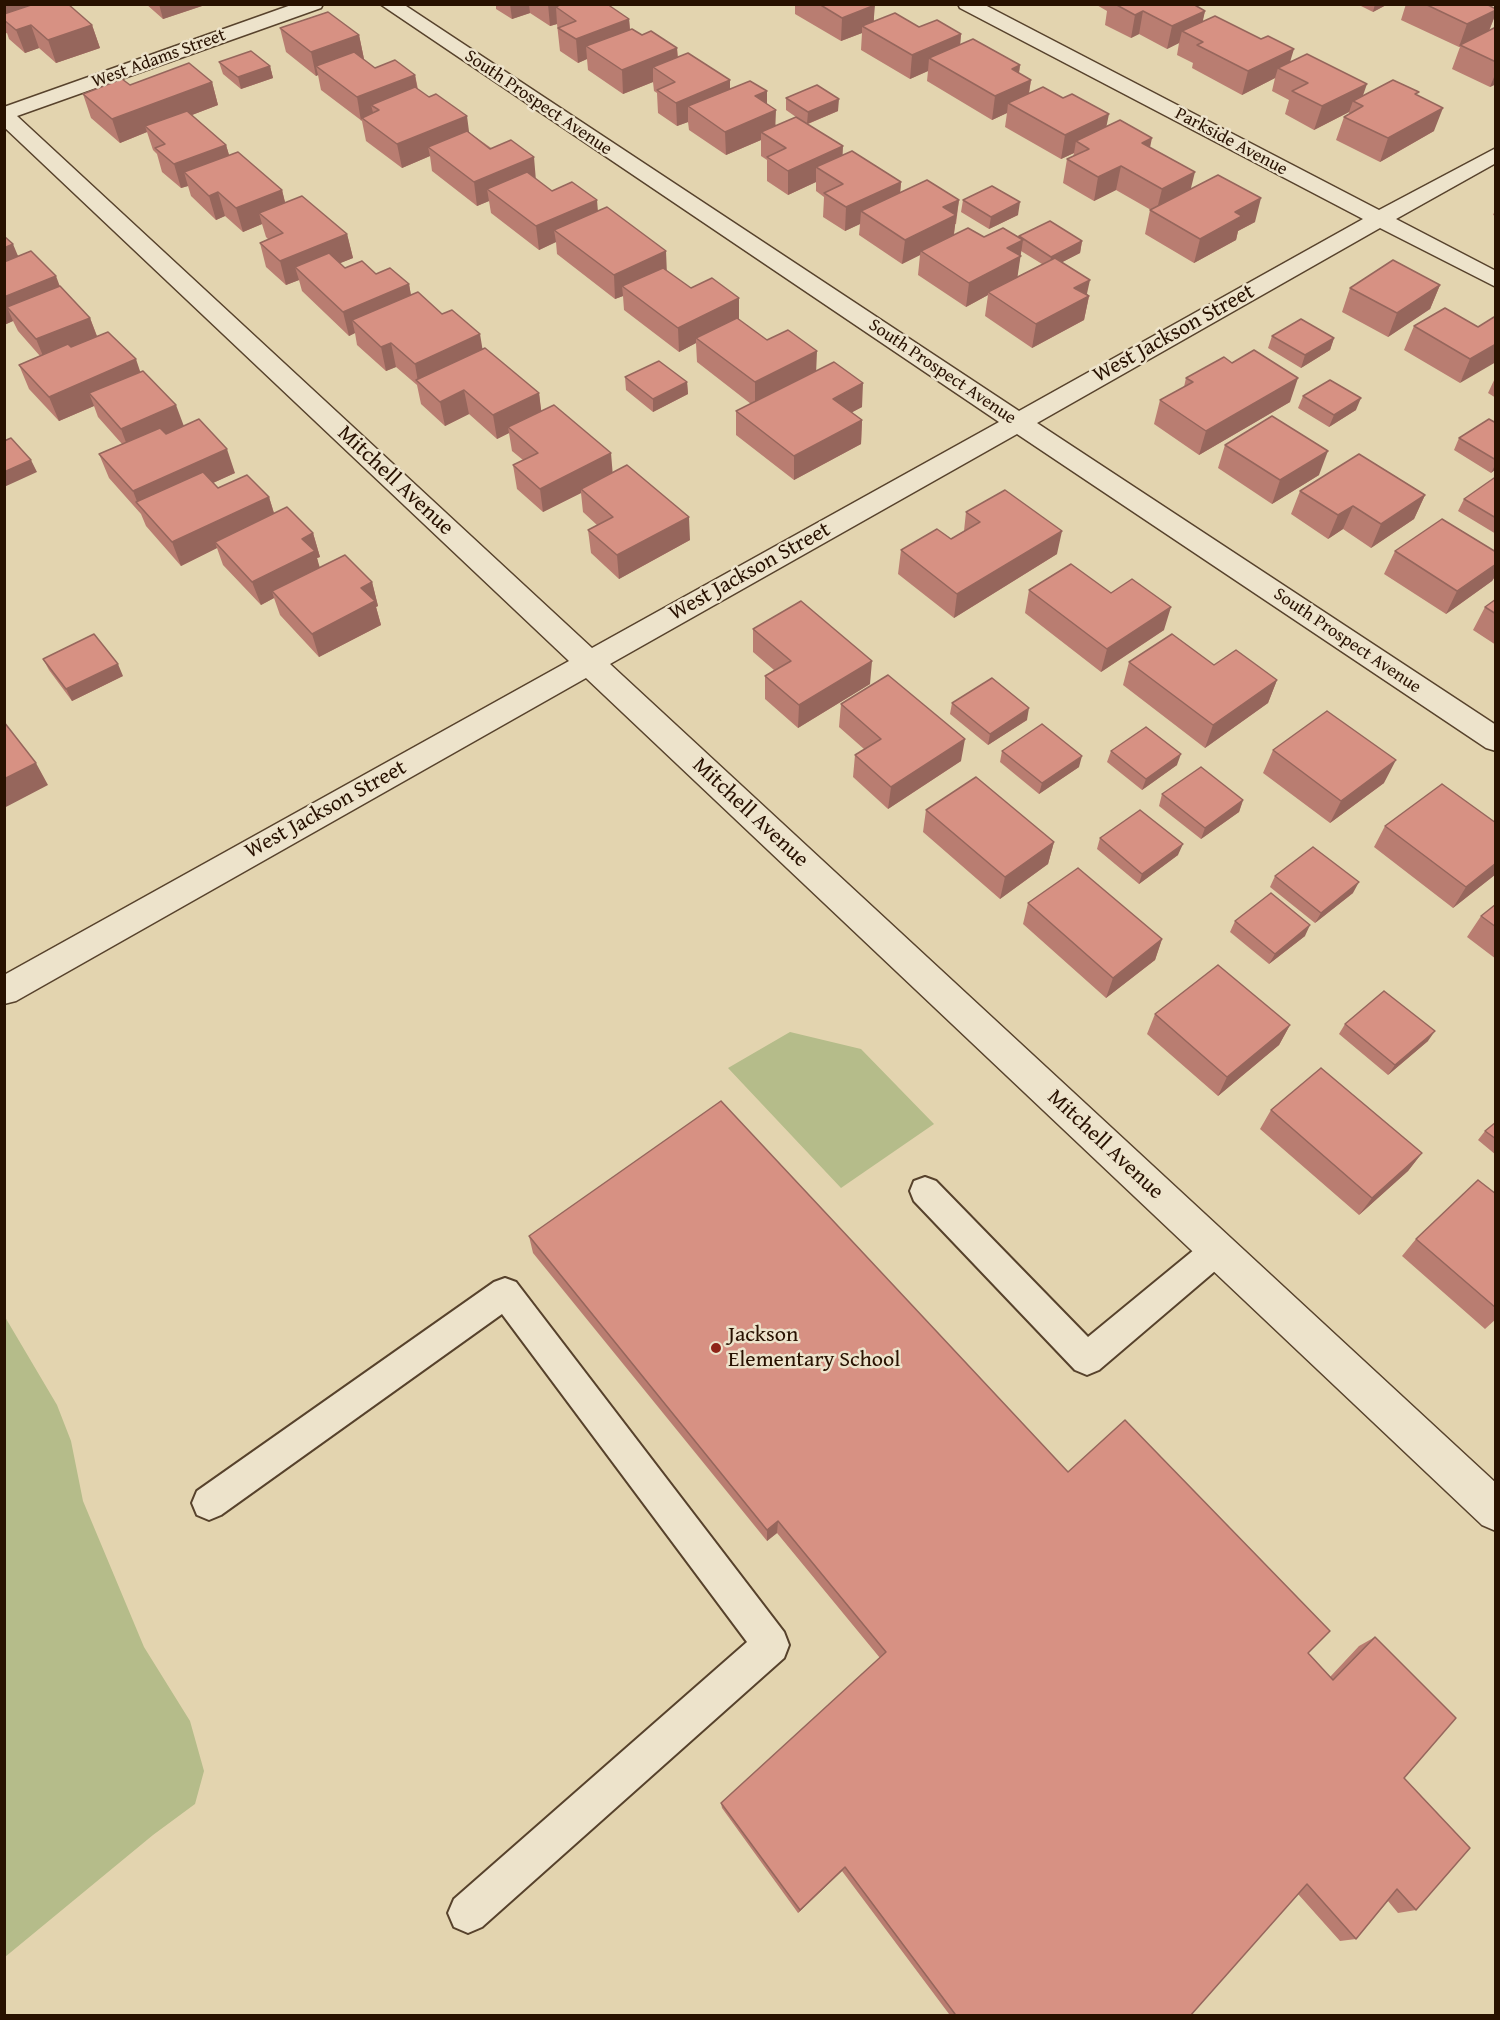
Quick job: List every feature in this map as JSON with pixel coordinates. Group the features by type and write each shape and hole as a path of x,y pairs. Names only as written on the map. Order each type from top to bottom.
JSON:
{"street":[{"name":"West Adams Street","path":"4,115 314,4"},
{"name":"South Prospect Avenue","path":"389,4 1496,740"},
{"name":"Parkside Avenue","path":"967,4 1496,280"},
{"name":"Mitchell Avenue","path":"4,115 1496,1511"},
{"name":"West Jackson Street","path":"4,991 1496,154"}],"lane":[{"path":"925,1191 1087,1359 1217,1250"},
{"path":"209,1503 505,1293 771,1645 468,1912"}],"green space":[{"path":"790,1032 861,1049 934,1124 841,1188 728,1068"},
{"path":"5,1317 57,1405 71,1441 83,1501 144,1647 190,1721 204,1771 195,1804 153,1835 5,1957"}],"building":[{"path":"34,4 68,4 92,25 48,40 31,25 16,30 4,20 4,14"},
{"path":"562,4 607,4 629,19 576,39 558,28 576,21 556,7"},
{"path":"819,4 874,4 875,5 842,18"},
{"path":"1115,4 1193,4 1205,11 1172,26 1143,11 1135,15"},
{"path":"1425,4 1486,4 1496,10 1467,24"},
{"path":"328,12 359,35 311,52 280,28"},
{"path":"895,13 919,27 937,20 961,34 912,55 862,26"},
{"path":"1215,16 1261,39 1268,36 1294,49 1248,71 1197,45 1203,42 1182,31"},
{"path":"1496,27 1496,62 1460,45"},
{"path":"632,29 642,35 651,31 677,48 622,70 586,46"},
{"path":"973,39 1020,65 1012,69 1031,80 995,96 929,58"},
{"path":"251,51 270,66 238,77 219,62"},
{"path":"354,52 375,68 395,60 415,75 357,97 316,66"},
{"path":"688,53 730,80 676,103 657,90 675,82 653,67"},
{"path":"1307,54 1367,84 1322,106 1292,91 1308,83 1278,68"},
{"path":"189,63 212,82 112,119 83,94 122,79 130,85"},
{"path":"1393,80 1419,92 1415,94 1443,108 1388,138 1344,117 1363,106 1353,101"},
{"path":"750,81 767,91 755,96 776,110 725,132 688,106"},
{"path":"817,85 839,99 808,112 786,98"},
{"path":"415,87 429,97 436,94 467,116 397,144 362,118 379,110 371,105"},
{"path":"1043,87 1063,98 1072,94 1109,114 1065,135 1008,103"},
{"path":"187,111 226,145 174,164 155,148 165,144 145,126"},
{"path":"796,117 843,146 788,171 767,157 786,148 761,132"},
{"path":"1120,120 1152,138 1142,143 1195,172 1162,189 1121,166 1098,177 1067,159 1089,149 1076,141"},
{"path":"467,131 490,149 511,140 534,157 474,182 428,147"},
{"path":"852,151 901,182 846,207 824,193 843,184 816,167"},
{"path":"238,152 282,190 236,208 218,192 209,196 184,172"},
{"path":"527,172 552,191 572,182 597,200 536,226 487,189"},
{"path":"1218,175 1261,198 1235,212 1242,216 1200,239 1150,210"},
{"path":"927,180 959,200 943,207 956,215 905,240 861,211"},
{"path":"992,186 1020,202 991,217 963,200"},
{"path":"302,196 347,234 280,261 260,243 283,233 259,213"},
{"path":"607,207 666,251 614,275 554,230"},
{"path":"1050,221 1082,241 1051,257 1019,236"},
{"path":"968,228 984,237 1003,228 1023,240 1007,248 1021,256 969,283 921,251"},
{"path":"4,236 13,244 4,248"},
{"path":"31,251 56,276 4,297 4,262"},
{"path":"329,253 345,268 362,261 376,274 390,268 409,284 343,312 295,267"},
{"path":"1055,258 1090,280 1074,288 1089,296 1036,324 988,292"},
{"path":"1393,260 1440,285 1397,313 1350,288"},
{"path":"663,268 691,288 712,278 739,298 678,328 622,286"},
{"path":"60,286 90,318 36,339 7,307"},
{"path":"418,292 442,314 452,310 480,334 415,364 391,343 381,347 352,320"},
{"path":"1445,308 1478,327 1496,317 1496,344 1470,359 1414,326"},
{"path":"737,318 767,340 788,330 817,351 755,382 696,338"},
{"path":"1301,319 1334,338 1305,355 1272,336"},
{"path":"108,332 136,359 49,397 19,365 68,344 71,347"},
{"path":"485,348 539,393 493,415 464,390 440,402 416,380"},
{"path":"1254,350 1298,378 1206,431 1160,400 1193,382 1186,378 1224,357 1232,363"},
{"path":"659,361 687,382 653,399 625,377"},
{"path":"834,362 863,383 833,399 862,420 794,456 736,411"},
{"path":"143,371 176,405 121,429 89,393"},
{"path":"1330,380 1361,398 1334,415 1303,396"},
{"path":"554,405 611,453 540,489 513,465 538,453 508,427"},
{"path":"1272,416 1328,451 1280,480 1225,445"},
{"path":"199,419 227,449 133,491 99,454 160,428 166,434"},
{"path":"1489,419 1496,423 1496,460 1459,438"},
{"path":"11,438 31,460 4,472 4,441"},
{"path":"1359,454 1425,495 1381,524 1353,506 1338,515 1300,491"},
{"path":"627,465 689,517 617,555 588,530 613,517 581,489"},
{"path":"203,472 218,488 247,475 269,497 172,542 136,502"},
{"path":"1494,478 1496,479 1496,518 1464,499"},
{"path":"1005,490 1062,531 957,594 901,550 937,529 951,539 980,522 966,512"},
{"path":"287,507 313,533 302,539 315,551 252,582 215,542"},
{"path":"1442,519 1496,552 1496,564 1457,591 1395,551"},
{"path":"345,555 372,582 361,588 375,601 312,634 272,591"},
{"path":"1071,564 1111,593 1132,579 1171,607 1107,649 1029,590"},
{"path":"1496,599 1496,614 1485,607"},
{"path":"801,601 872,661 799,705 765,676 791,661 753,629"},
{"path":"94,634 118,664 66,689 43,659"},
{"path":"1172,634 1214,665 1236,650 1277,680 1213,725 1129,662"},
{"path":"888,675 965,739 891,787 855,755 881,739 841,704"},
{"path":"992,678 1029,708 990,734 952,703"},
{"path":"1327,711 1396,760 1341,801 1273,750"},
{"path":"4,722 36,763 4,779"},
{"path":"1042,724 1082,756 1042,783 1002,751"},
{"path":"1146,727 1181,754 1146,779 1111,751"},
{"path":"1201,767 1243,800 1205,828 1162,794"},
{"path":"976,777 1054,842 1005,877 926,810"},
{"path":"1442,784 1496,823 1496,863 1466,887 1385,826"},
{"path":"1140,810 1183,844 1142,874 1100,838"},
{"path":"1313,847 1359,882 1321,913 1275,876"},
{"path":"1078,868 1162,939 1113,978 1028,903"},
{"path":"1271,893 1310,925 1275,954 1235,921"},
{"path":"1496,904 1496,927 1481,916"},
{"path":"1218,965 1290,1025 1227,1077 1155,1014"},
{"path":"1384,991 1435,1031 1395,1065 1345,1024"},
{"path":"1321,1068 1422,1153 1372,1198 1271,1110"},
{"name":"Jackson Elementary School","path":"721,1101 1068,1472 1125,1420 1330,1631 1308,1653 1333,1680 1375,1637 1456,1718 1404,1778 1470,1848 1416,1910 1397,1889 1356,1939 1307,1884 1190,2016 953,2016 955,2014 845,1867 800,1910 721,1803 886,1652 778,1521 767,1530 529,1236"},
{"path":"1496,1122 1496,1139 1485,1131"},
{"path":"1478,1180 1496,1194 1496,1308 1416,1239"}],"place":[{"name":"Jackson Elementary School","path":"716,1348"}]}
